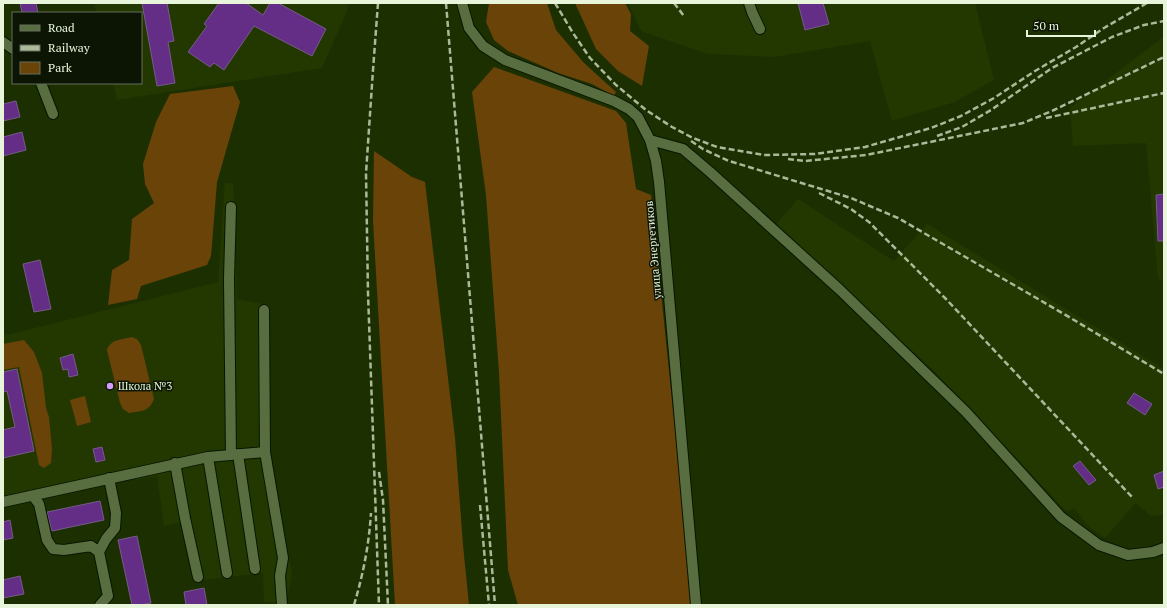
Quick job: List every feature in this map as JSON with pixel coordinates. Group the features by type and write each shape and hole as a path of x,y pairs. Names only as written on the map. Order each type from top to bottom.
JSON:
{"street":[{"name":"улица Энергетиков","path":"462,3 469,28 483,46 505,60 614,101 638,117 650,140 656,161 659,182 696,605"},
{"path":"749,3 760,29"},
{"path":"3,42 12,48"},
{"path":"41,84 53,114"},
{"path":"650,140 683,149 838,289 966,412 1061,517 1099,545 1128,555 1153,552 1164,548"},
{"path":"231,207 229,279 234,455 255,569"},
{"path":"264,310 266,452 283,558 280,576 282,605"},
{"path":"3,502 175,463 208,457 266,452"},
{"path":"208,457 227,573"},
{"path":"175,463 198,576"},
{"path":"100,605 108,596 99,552 106,539 116,528 116,513 110,478"},
{"path":"33,496 39,504 47,540 53,549 64,550 91,546 99,552"}],"shaded area":[{"path":"94,3 348,3 347,11 322,68 117,100 113,84 142,84 142,12 97,12"},
{"path":"628,3 975,3 994,80 955,102 892,121 870,41 774,57 708,54 641,31"},
{"path":"1164,33 1164,281 1158,279 1146,143 1073,146 1070,108 1162,38"},
{"path":"225,183 233,183 237,299 269,305 269,445 292,574 286,603 264,602 263,573 194,581 182,522 164,526 157,476 136,480 133,468 3,497 3,336 218,282"},
{"path":"798,199 894,261 927,224 1164,369 1164,515 1151,516 1136,503 1105,538 1088,526 1074,508 1067,512 931,368 775,226"}],"green space":[{"path":"489,3 547,3 556,30 584,63 616,92 614,96 592,84 558,73 508,51 494,40 486,22"},
{"path":"575,3 625,3 631,14 630,31 649,46 642,86 618,71 596,49"},
{"path":"494,67 616,111 626,123 636,189 651,195 693,605 518,605 508,570 499,372 486,195 472,92"},
{"path":"233,86 240,102 217,182 211,256 207,265 141,286 137,299 108,305 112,270 129,260 132,219 154,203 145,184 143,164 156,122 170,94"},
{"path":"374,151 412,177 425,182 455,438 469,605 395,605 373,221"},
{"path":"132,337 137,339 141,345 154,399 147,409 129,413 123,409 120,403 107,350 114,342"},
{"path":"24,340 34,352 42,373 46,408 49,417 52,449 51,463 44,468 39,465 19,367 3,370 3,344"},
{"path":"85,396 91,422 77,426 70,400"}],"building":[{"path":"20,3 36,3 38,12 22,12"},
{"path":"142,3 167,3 174,41 168,42 175,83 157,86"},
{"path":"219,3 246,3 263,15 270,3 278,3 326,29 312,56 254,26 224,70 214,63 210,67 188,52 207,26 204,24"},
{"path":"798,3 823,3 829,24 805,30"},
{"path":"16,101 20,117 3,121 3,104"},
{"path":"22,132 26,150 3,156 3,137"},
{"path":"1164,194 1164,241 1158,241 1156,195"},
{"path":"40,260 51,309 34,312 23,264"},
{"path":"73,354 78,375 69,377 68,369 63,370 60,358"},
{"path":"17,369 34,451 3,458 3,430 15,427 7,391 3,392 3,372"},
{"path":"1134,393 1152,404 1145,415 1127,403"},
{"path":"102,447 105,460 96,462 93,449"},
{"path":"1080,461 1096,480 1089,485 1073,466"},
{"path":"1164,471 1164,487 1158,489 1154,475"},
{"path":"100,501 104,520 52,531 47,512"},
{"path":"10,520 13,538 3,540 3,522"},
{"path":"137,536 151,603 132,605 118,540"},
{"path":"20,576 24,594 3,598 3,580"},
{"path":"204,588 207,605 186,605 184,592"}],"railway":[{"path":"378,3 366,173 368,293 379,605"},
{"path":"446,3 495,605"},
{"path":"555,3 590,58 616,85 646,110 672,127 693,138 717,147 764,155 815,154 865,147 931,128 961,116 994,98 1104,28 1147,3"},
{"path":"674,3 684,16"},
{"path":"937,136 962,127 991,110 1052,68 1112,37 1144,25 1164,21"},
{"path":"788,159 805,161 866,155 1023,123 1054,110 1164,57"},
{"path":"1046,118 1164,93"},
{"path":"691,141 703,149 729,161 851,198 898,218 1164,374"},
{"path":"819,193 851,209 869,222 946,299 1132,497"},
{"path":"379,472 383,500 388,605"},
{"path":"480,505 489,605"},
{"path":"354,605 365,560 371,513"}],"place":[{"name":"Школа №3","path":"110,386"}]}
